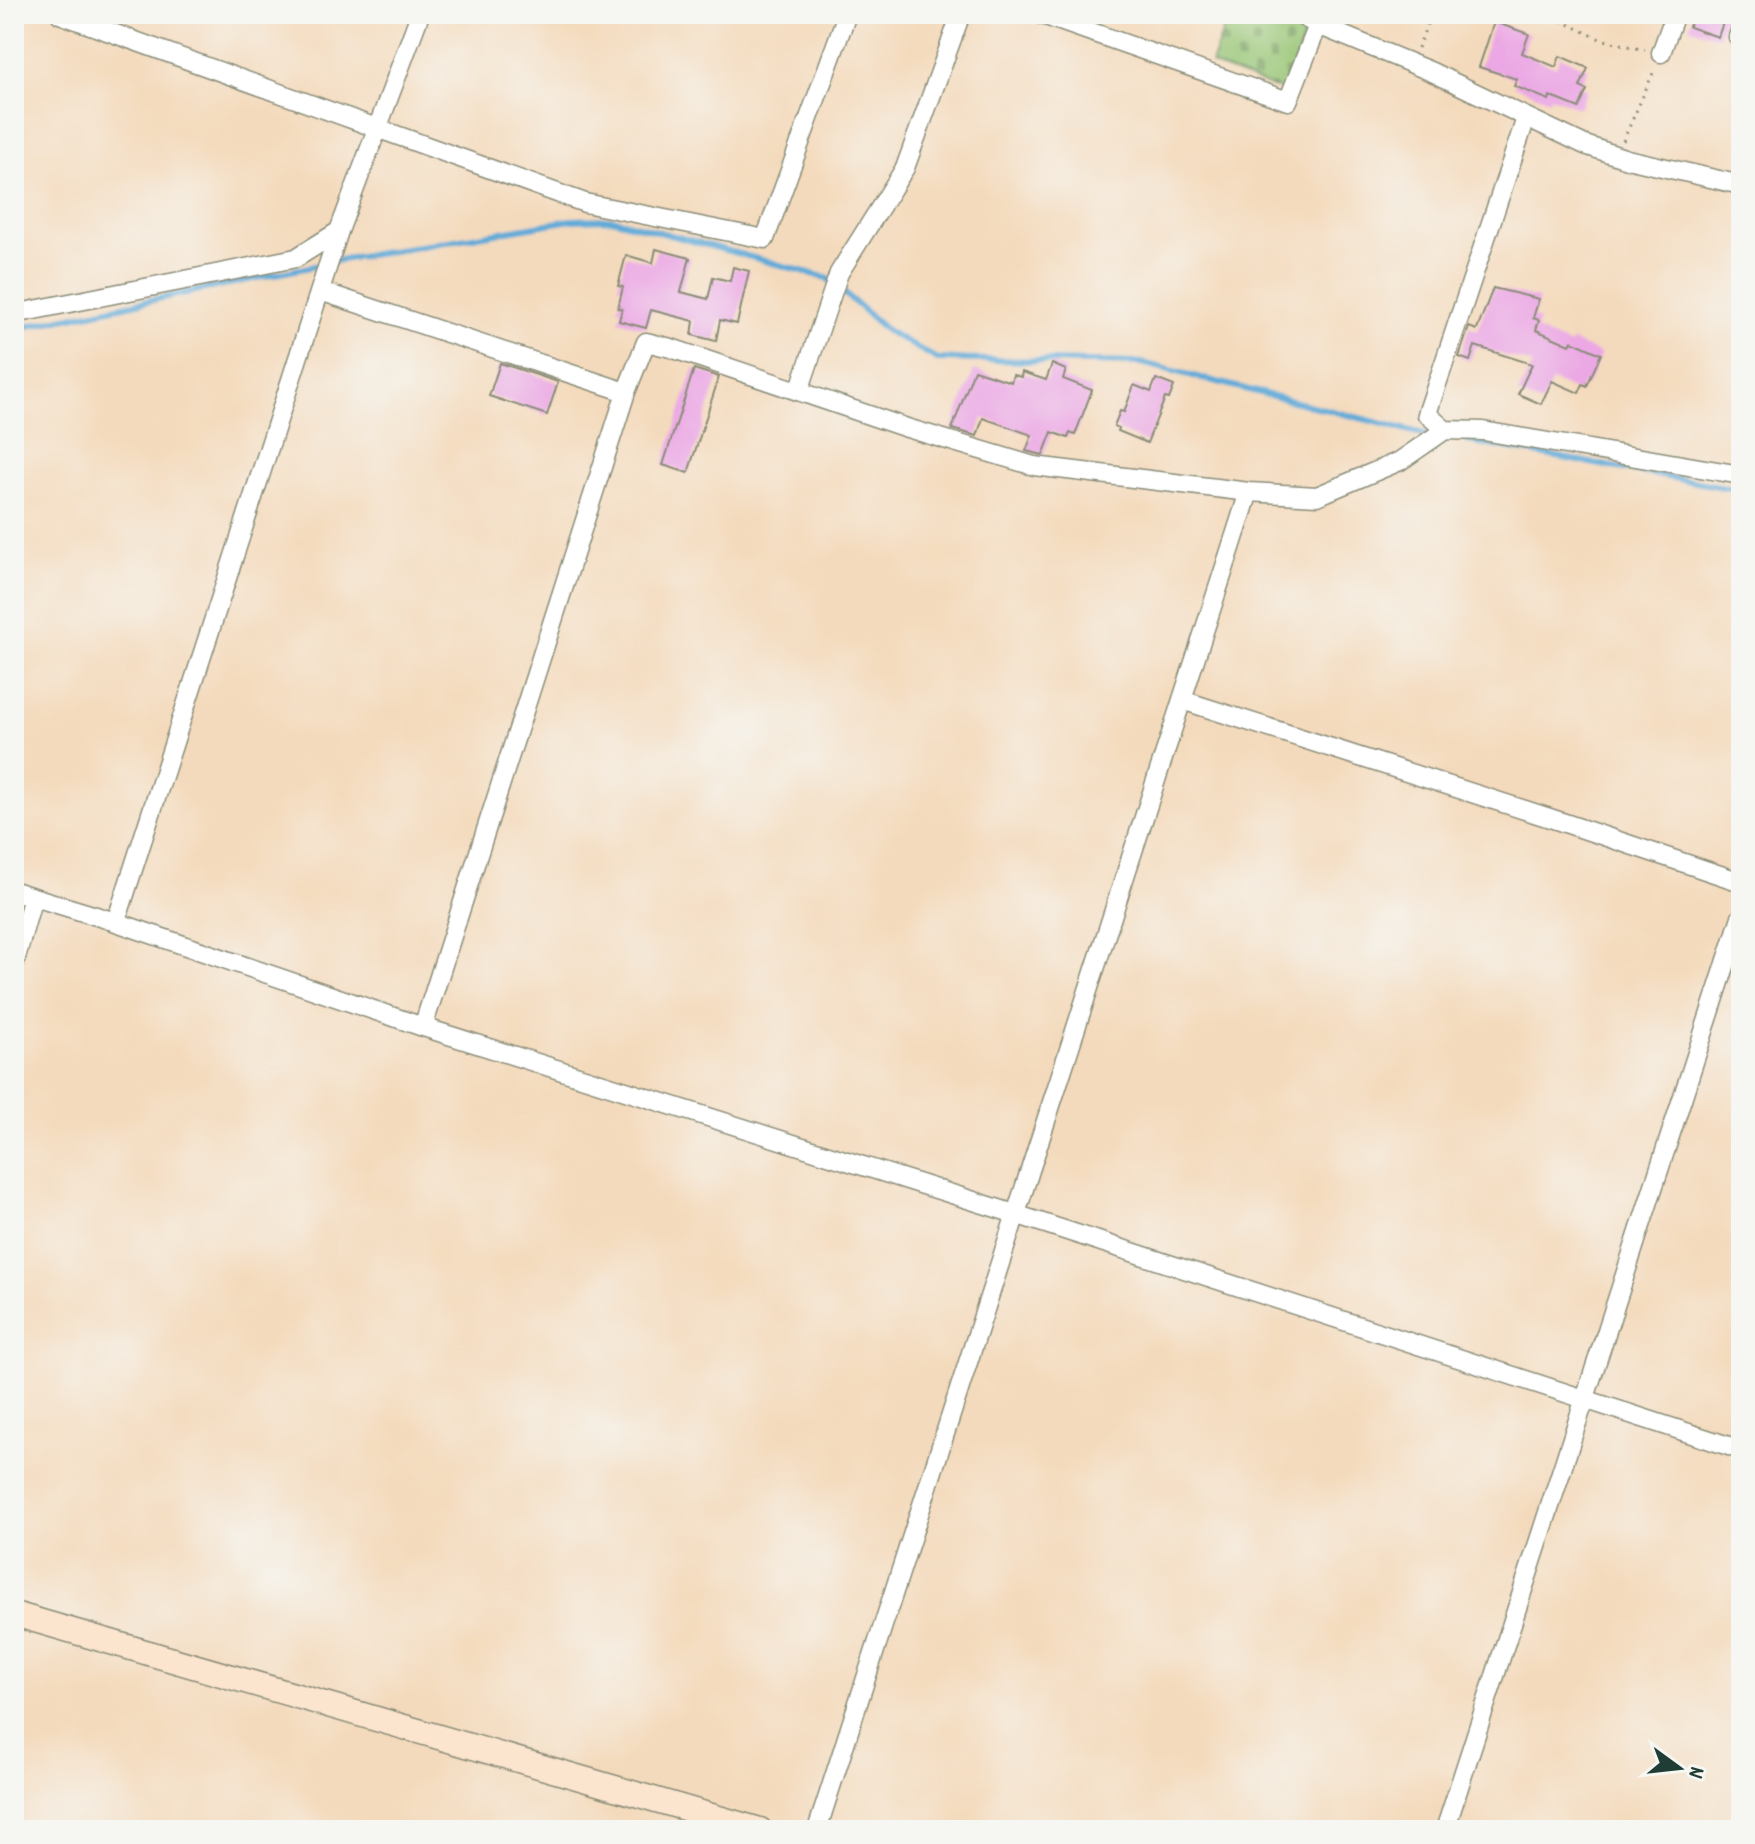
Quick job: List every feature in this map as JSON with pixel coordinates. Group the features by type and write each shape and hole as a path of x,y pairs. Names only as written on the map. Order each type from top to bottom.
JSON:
{"street":[{"path":"60,14 585,203 765,239 847,14"},
{"path":"116,922 339,231 420,14"},
{"path":"799,391 836,283 905,168 961,14"},
{"path":"1040,14 1288,101 1318,25"},
{"path":"1298,14 1412,63 1585,145 1741,185"},
{"path":"1661,53 1675,14"},
{"path":"1741,29 1738,37 1741,38"},
{"path":"1445,430 1427,414 1526,118"},
{"path":"14,314 296,258 339,231"},
{"path":"326,274 626,392"},
{"path":"423,1027 626,392 646,342 907,428 1034,466 1249,492 1317,496 1400,461 1445,430 1483,431 1741,475"},
{"path":"817,1830 1249,492"},
{"path":"1182,700 1741,882"},
{"path":"14,891 116,922 423,1027 1015,1214 1741,1450"},
{"path":"14,965 33,897"},
{"path":"1445,1830 1741,917"},
{"path":"14,1614 760,1830"}],"path":[{"path":"1412,63 1431,14"},
{"path":"1547,14 1600,39 1661,53 1616,155"}],"green space":[{"path":"1229,14 1270,15 1288,22 1304,36 1285,89 1280,90 1211,64"}],"building":[{"path":"1694,14 1726,14 1718,37 1689,27"},
{"path":"1494,22 1529,34 1522,53 1556,67 1560,56 1588,68 1580,87 1587,90 1579,108 1514,86 1517,79 1479,67"},
{"path":"656,249 690,258 681,292 708,299 713,277 730,281 733,267 749,271 737,324 720,320 716,341 692,335 694,321 651,310 646,328 619,321 622,309 618,308 623,287 618,286 626,255 653,263"},
{"path":"1493,288 1539,299 1533,318 1539,320 1536,330 1601,354 1587,386 1583,384 1579,393 1552,381 1541,404 1518,394 1532,364 1475,346 1470,361 1459,357 1469,327 1477,330"},
{"path":"500,363 558,382 547,415 489,396"},
{"path":"1052,364 1066,370 1063,379 1092,390 1075,435 1070,433 1068,438 1052,432 1043,455 1026,451 1032,435 983,418 977,436 952,429 974,370 1011,382 1013,375 1021,377 1022,372 1046,380"},
{"path":"694,369 719,377 688,473 663,465"},
{"path":"1156,379 1174,386 1169,399 1165,398 1147,443 1118,431 1119,428 1114,426 1120,411 1124,412 1134,385 1151,392"}],"waterway":[{"path":"334,261 571,220 612,219 827,278 887,331 937,359 1142,363 1427,435"},
{"path":"14,329 324,264"},
{"path":"1468,441 1741,490"}]}
